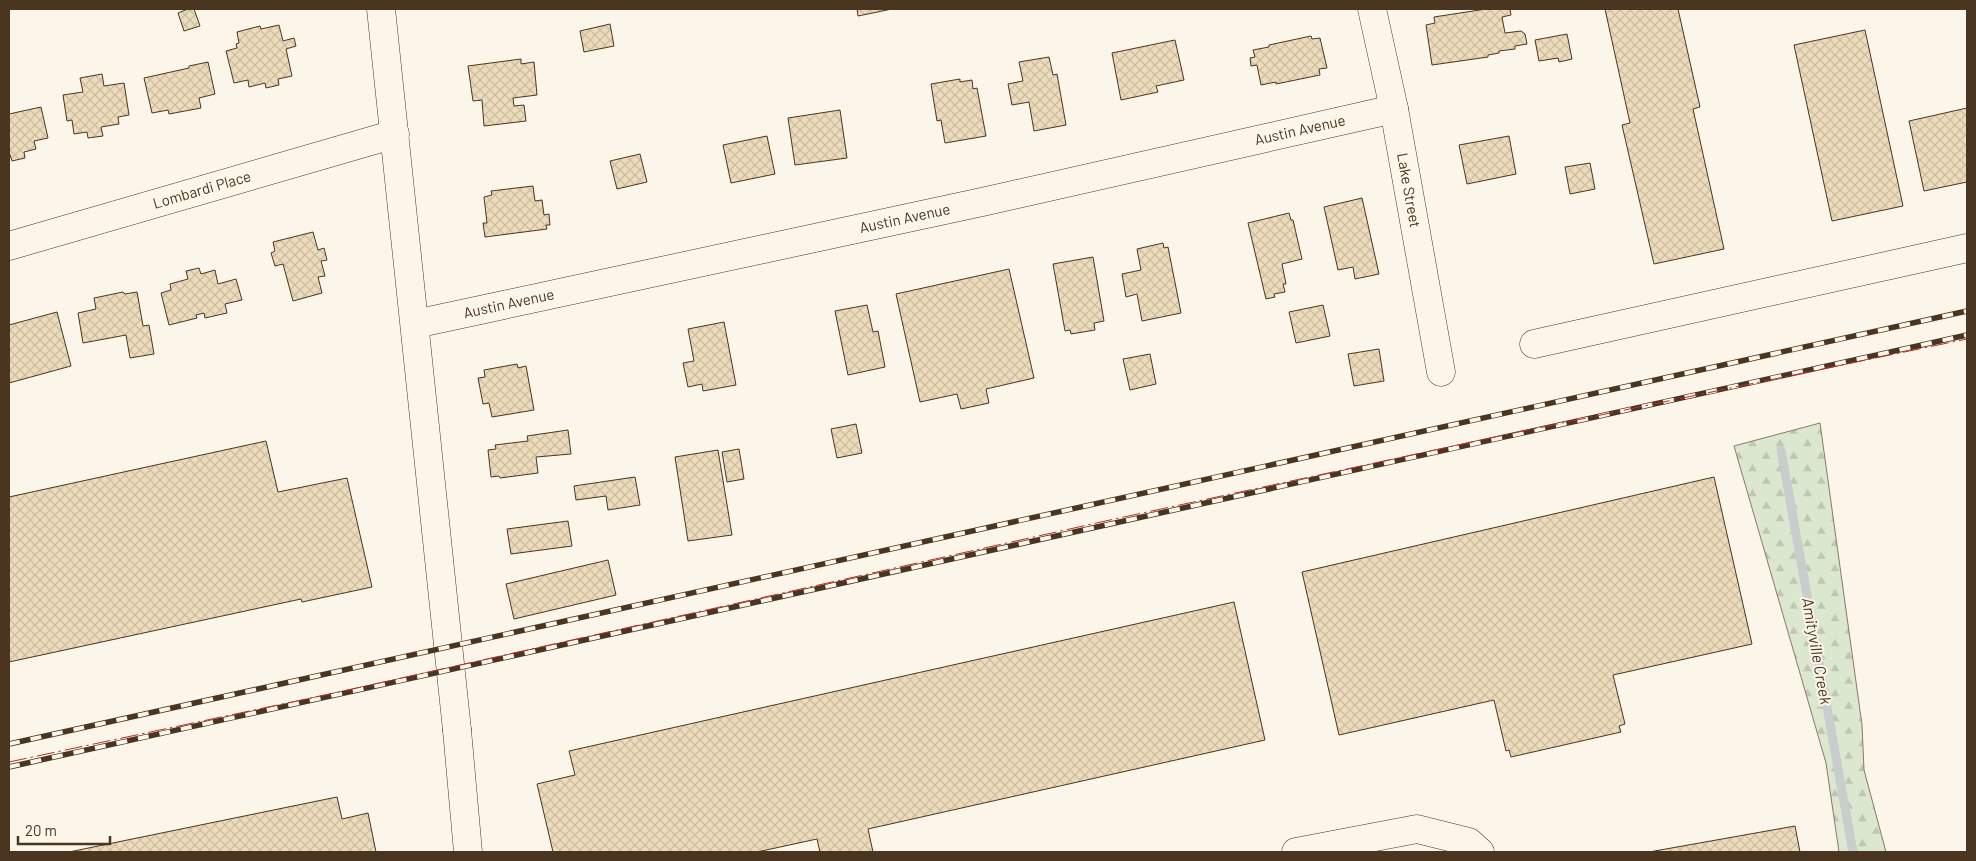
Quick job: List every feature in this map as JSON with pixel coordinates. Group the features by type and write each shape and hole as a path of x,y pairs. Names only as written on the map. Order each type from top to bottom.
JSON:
{"street":[{"path":"381,9 458,730 468,852"},
{"name":"Lake Street","path":"1372,9 1394,109 1441,372"},
{"name":"Austin Avenue","path":"415,324 963,206 1394,109"},
{"name":"Lombardi Place","path":"9,246 395,134"},
{"path":"1534,344 1967,248"},
{"path":"1296,852 1417,829 1469,842 1480,852"}],"green space":[{"path":"1820,423 1862,725 1864,770 1886,852 1839,852 1826,763 1734,446"}],"building":[{"path":"194,9 200,26 184,31 178,13"},
{"path":"857,9 892,9 858,16"},
{"path":"1486,9 1510,9 1511,15 1502,17 1505,33 1521,31 1525,34 1527,44 1515,46 1515,49 1499,51 1499,53 1488,55 1488,57 1432,65 1426,25 1435,23 1434,17"},
{"path":"1605,9 1678,9 1700,107 1693,109 1724,249 1654,264 1622,125 1630,123"},
{"path":"610,24 614,46 584,52 580,31"},
{"path":"279,25 283,41 294,38 296,46 286,49 292,76 278,79 279,85 266,88 265,83 249,87 248,80 234,83 226,51 237,48 236,44 239,43 237,32 260,26 261,29"},
{"path":"1865,30 1903,206 1832,221 1794,45"},
{"path":"1567,34 1572,59 1559,62 1558,58 1539,61 1535,40"},
{"path":"1311,36 1312,39 1320,38 1327,68 1319,69 1320,75 1276,84 1276,82 1261,85 1257,65 1251,66 1250,58 1255,57 1253,50"},
{"path":"1175,40 1184,80 1156,86 1158,92 1121,100 1112,53"},
{"path":"1049,57 1053,75 1057,74 1066,125 1034,131 1029,102 1012,105 1008,84 1023,81 1019,62"},
{"path":"521,59 521,64 534,62 537,95 513,98 514,106 524,105 526,121 484,126 482,100 473,101 468,66"},
{"path":"208,62 215,94 199,98 201,108 169,114 168,110 152,113 144,78"},
{"path":"102,74 104,86 124,83 129,115 118,117 119,124 101,127 103,136 88,138 87,132 74,134 72,120 67,121 63,95 83,92 80,78"},
{"path":"960,79 960,82 972,80 973,89 977,88 986,136 945,143 941,120 937,121 931,84"},
{"path":"41,107 48,138 34,141 36,149 24,152 25,158 12,161 9,152 9,114"},
{"path":"1967,108 1967,182 1924,191 1909,121"},
{"path":"840,110 847,158 795,165 788,118"},
{"path":"767,136 775,174 731,183 723,145"},
{"path":"1509,136 1516,174 1467,184 1459,145"},
{"path":"640,154 647,182 617,189 610,161"},
{"path":"1590,163 1595,189 1570,194 1565,167"},
{"path":"533,186 535,201 542,200 544,215 549,214 550,225 546,225 547,229 485,237 483,223 487,223 484,197 492,195 491,191"},
{"path":"1362,198 1379,274 1355,279 1353,267 1338,270 1324,207"},
{"path":"1289,213 1291,220 1293,220 1302,259 1282,264 1286,284 1283,284 1285,292 1274,294 1275,297 1266,299 1248,223"},
{"path":"313,232 318,250 324,248 327,260 321,261 325,276 318,277 322,293 293,301 283,264 275,266 271,253 275,251 273,242"},
{"path":"1163,243 1164,248 1168,247 1181,313 1142,321 1137,294 1126,297 1122,274 1141,270 1137,249"},
{"path":"1093,257 1104,321 1094,323 1095,330 1071,334 1070,330 1065,331 1053,264"},
{"path":"199,268 201,274 215,270 218,284 236,279 242,300 225,304 227,313 205,318 204,313 196,315 197,318 169,325 161,293 171,290 170,284 188,279 186,271"},
{"path":"1009,269 1034,378 986,389 989,403 961,409 957,394 920,402 896,294"},
{"path":"123,292 125,294 137,292 143,326 149,325 154,354 130,358 126,335 83,343 78,313 96,309 94,298"},
{"path":"867,305 873,332 878,331 885,367 848,375 835,311"},
{"path":"1323,305 1330,336 1296,343 1289,312"},
{"path":"57,312 71,366 9,383 9,325"},
{"path":"724,322 736,385 703,391 702,384 688,387 683,363 694,361 688,329"},
{"path":"1379,349 1384,381 1354,386 1348,354"},
{"path":"1150,354 1156,384 1130,390 1123,359"},
{"path":"517,364 518,368 526,366 534,410 492,417 489,403 483,404 478,378 485,377 484,370"},
{"path":"856,424 862,453 837,458 831,429"},
{"path":"568,430 571,454 536,457 538,473 500,478 499,476 491,477 488,450 496,449 495,445 528,441 527,436"},
{"path":"266,441 278,492 347,478 372,587 302,602 301,599 9,662 9,497"},
{"path":"739,449 744,479 727,482 722,452"},
{"path":"718,450 732,535 688,541 675,457"},
{"path":"635,477 640,505 608,510 606,496 576,500 574,486"},
{"path":"1714,477 1752,644 1613,675 1625,724 1619,726 1621,732 1511,757 1509,750 1506,751 1494,700 1339,735 1302,572"},
{"path":"568,521 572,546 511,554 507,529"},
{"path":"608,560 616,595 514,619 506,584"},
{"path":"1234,602 1265,740 868,829 873,852 820,852 817,839 757,852 553,852 537,784 575,775 569,751"},
{"path":"337,797 342,819 368,813 376,852 69,852"},
{"path":"1795,826 1800,852 1649,852"}],"waterway":[{"name":"Amityville Creek","path":"1781,450 1853,852"}],"railway":[{"path":"9,744 1967,311"},
{"path":"9,767 1967,335"}],"power":[{"path":"9,762 339,692 1110,520 1514,433 1967,339"}]}
